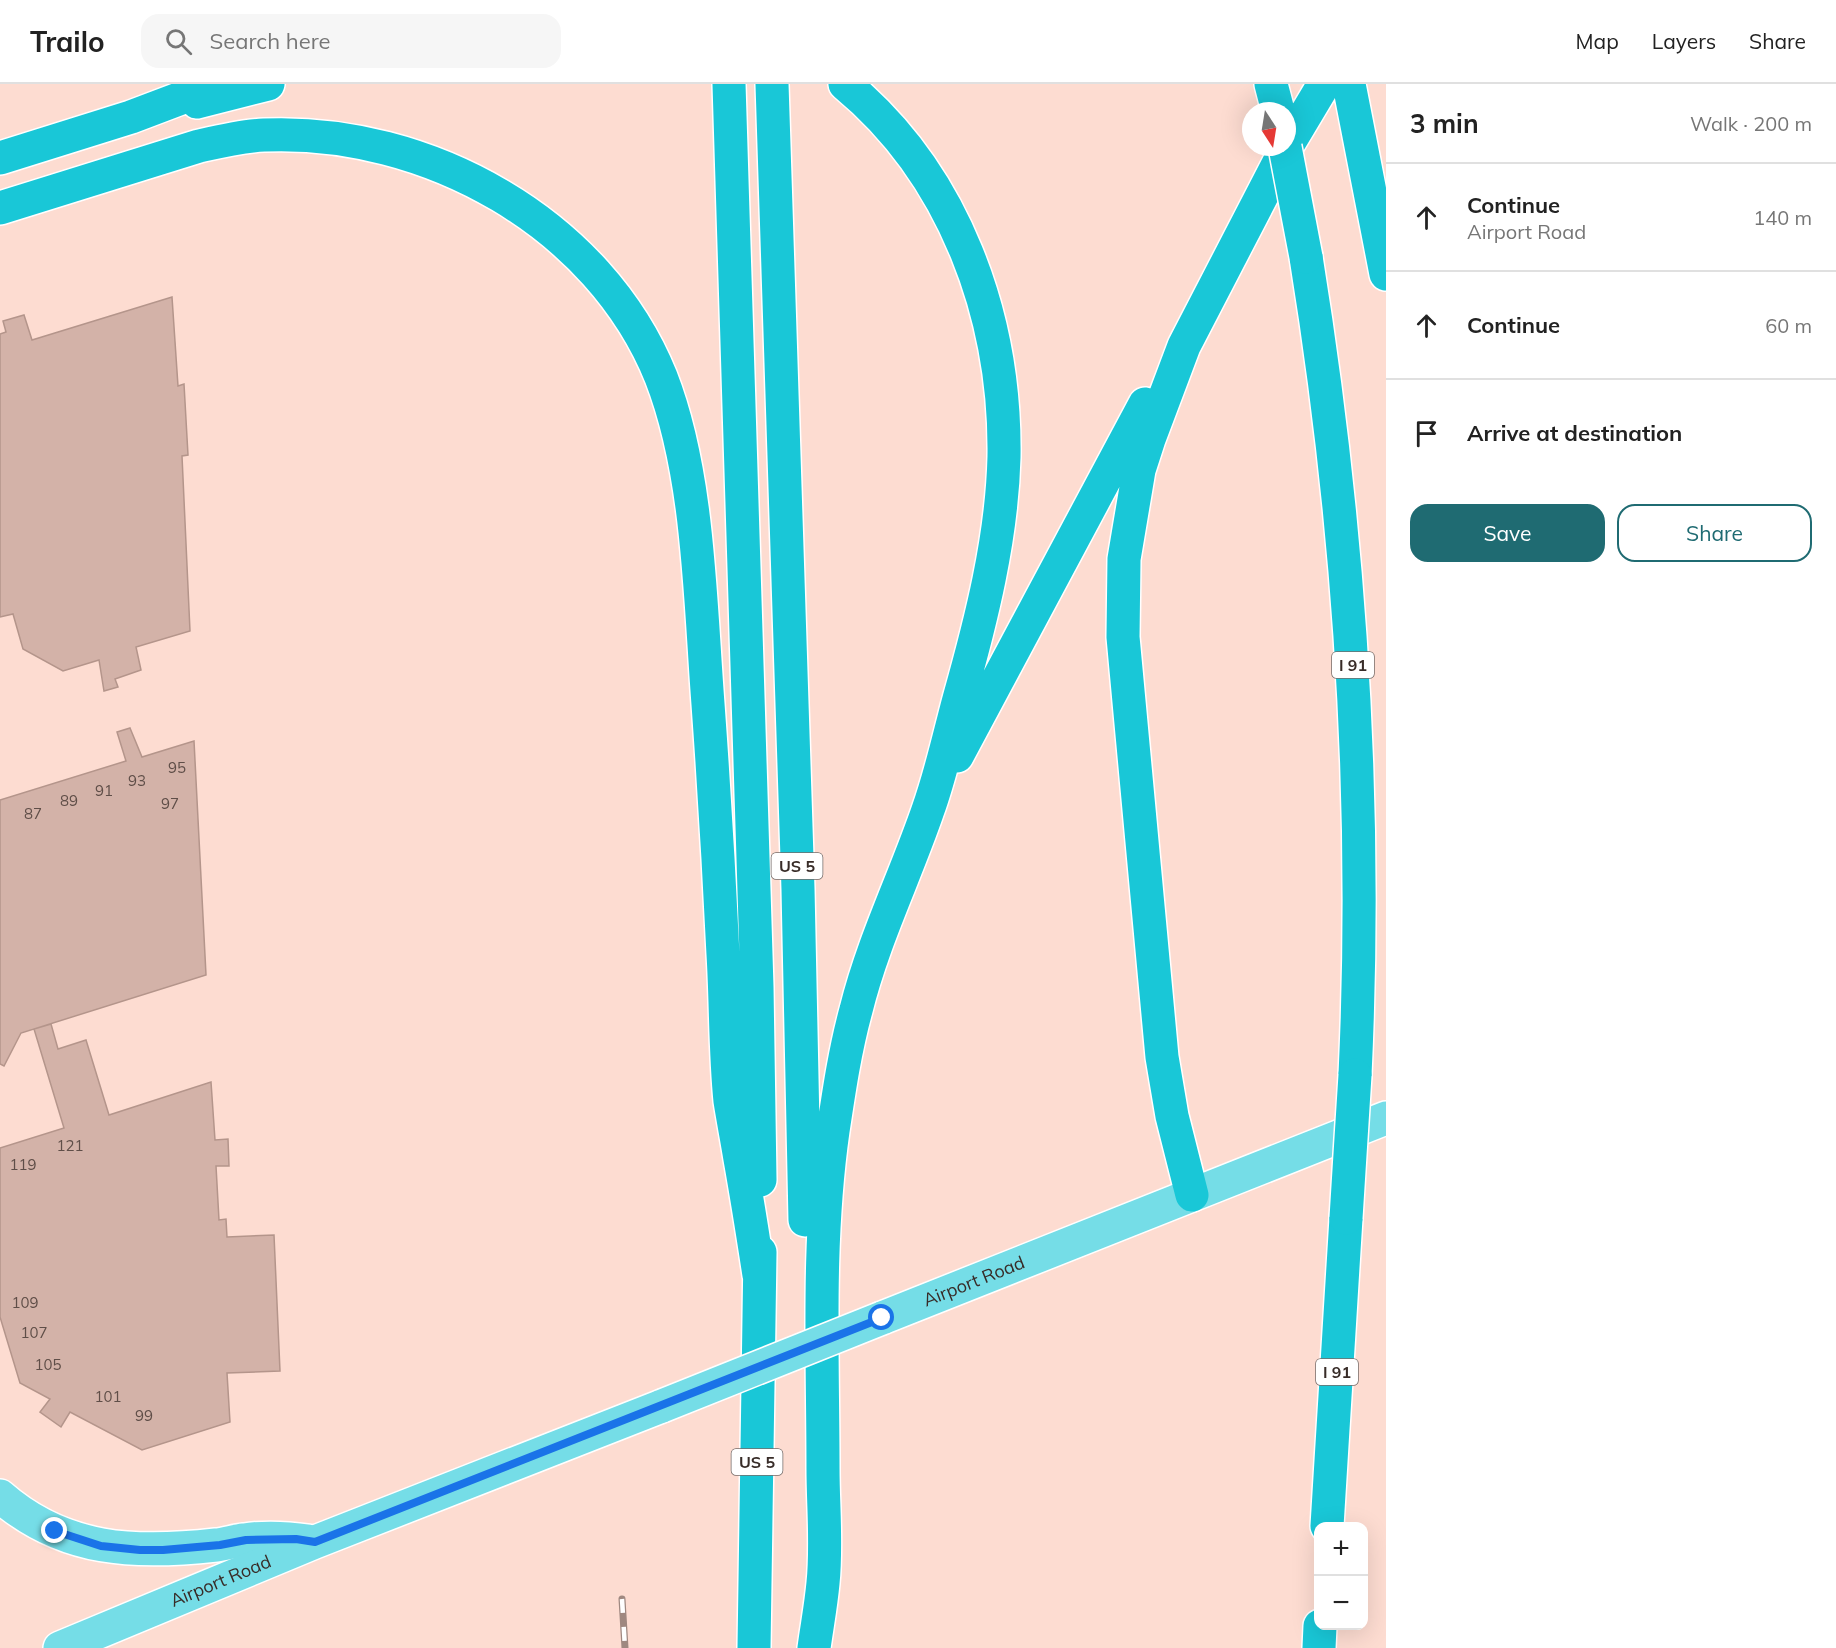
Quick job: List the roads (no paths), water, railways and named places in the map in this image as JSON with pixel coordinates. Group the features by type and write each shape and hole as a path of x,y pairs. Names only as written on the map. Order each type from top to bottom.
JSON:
{"highway":[{"path":"0,158 131,117 218,84"},
{"path":"131,117 268,84"},
{"name":"US 5","path":"729,84 759,1065 759,1275 754,1648"},
{"name":"US 5","path":"772,84 803,1082 807,1648"},
{"path":"814,1648 824,1580 824,1236 832,1134 856,1009 891,907 930,807 968,668 993,556 1004,459 1002,396 994,348 983,299 962,239 939,193 911,152 876,112 845,84"},
{"name":"I 91","path":"1271,84 1277,102"},
{"path":"1296,118 1314,84"},
{"path":"1296,123 1324,84"},
{"path":"1349,84 1386,274"},
{"path":"0,208 199,146 231,139 263,135 298,135 347,140 392,149 423,159 495,191 552,232 578,256 618,302 646,346 671,405 684,459 700,592 718,854 730,1101 759,1275"},
{"path":"1192,1195 1172,1116 1162,1057 1131,728 1122,606 1124,559 1139,470 1184,346 1277,156"},
{"name":"I 91","path":"1290,156 1322,365 1337,486 1353,675 1359,860 1359,961 1355,1075 1327,1522"},
{"path":"930,807 1136,418 1184,346"},
{"path":"1319,1648 1320,1630"}],"main road":[{"name":"Airport Road","path":"60,1648 315,1542 1386,1118"},
{"path":"0,1496 28,1516 55,1531 85,1542 115,1548 163,1550 220,1545 246,1540 296,1539 315,1542"}],"railway":[{"path":"622,1599 625,1648"}]}
